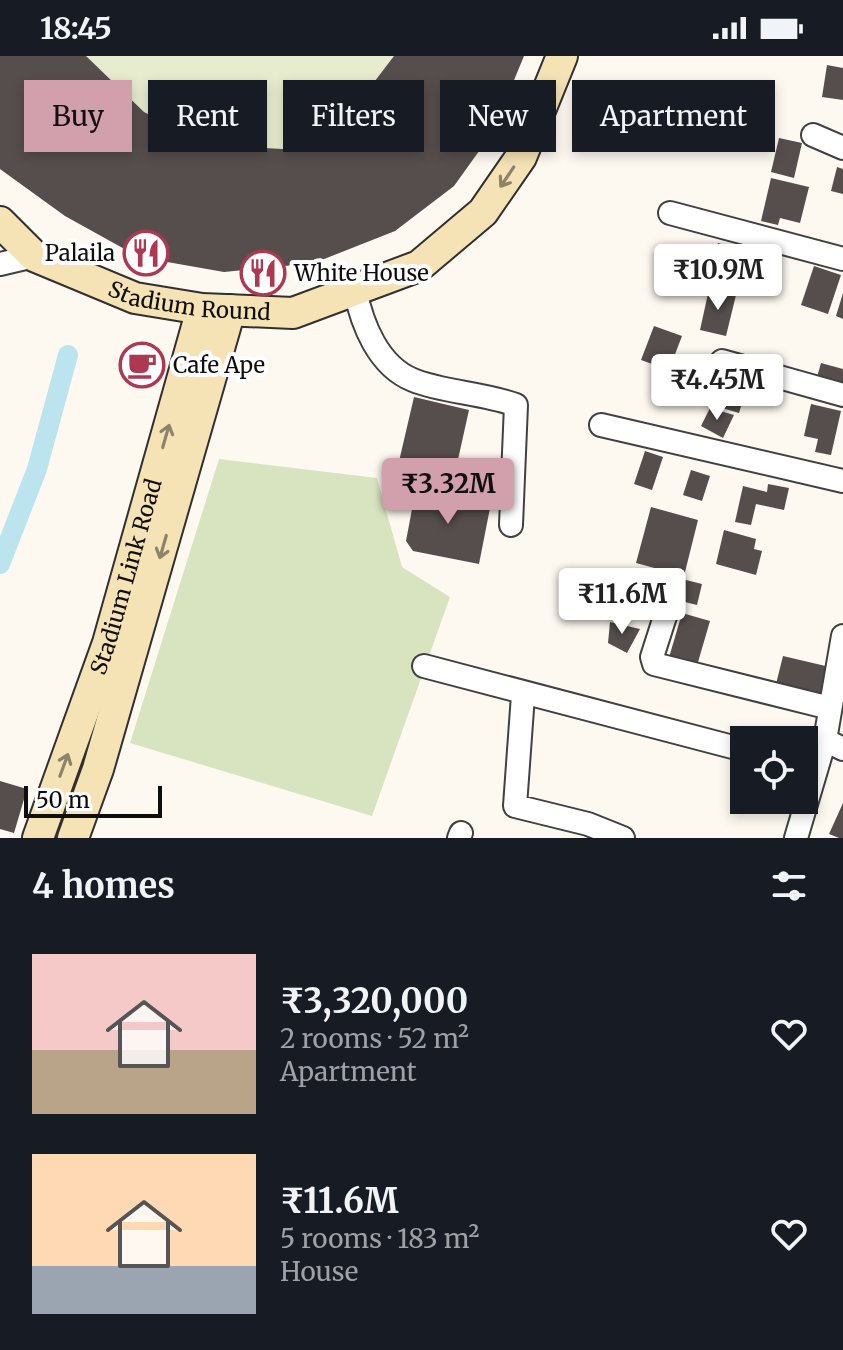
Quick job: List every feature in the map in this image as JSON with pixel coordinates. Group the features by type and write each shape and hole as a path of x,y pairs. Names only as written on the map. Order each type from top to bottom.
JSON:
{"street":[{"name":"Stadium Round","path":"0,222 34,256 135,298 216,310 293,313 419,266 483,212 521,157 562,56"},
{"path":"813,135 843,148"},
{"path":"670,213 843,259"},
{"path":"0,264 34,256"},
{"path":"355,290 361,319 379,352 412,380 486,394 516,405 511,525"},
{"name":"Stadium Link Road","path":"38,838 108,643 216,310"},
{"name":"Stadium Link Road","path":"73,838 103,755 216,310"},
{"path":"722,361 843,395"},
{"path":"601,425 843,481"},
{"path":"669,604 652,657 654,664 830,708"},
{"path":"818,760 834,744 830,708 843,636"},
{"path":"424,666 523,695 730,747"},
{"path":"523,695 515,806 617,837"},
{"path":"796,838 801,814"}],"green space":[{"path":"0,56 524,56 514,80 440,80 440,152 478,152 454,186 395,231 314,263 224,272 139,257 65,216 0,169"},
{"path":"219,459 377,478 402,567 450,597 372,816 130,743"}],"building":[{"path":"0,56 86,56 111,80 24,80 24,152 132,152 132,100 148,114 148,152 267,152 267,148 283,149 283,152 424,152 424,80 376,80 394,56 524,56 514,80 440,80 440,152 478,152 454,186 395,231 314,263 224,272 139,257 65,216 0,169"},
{"path":"827,65 843,68 843,100 822,97"},
{"path":"779,138 802,143 794,178 771,172"},
{"path":"837,167 843,169 843,194 831,191"},
{"path":"771,178 809,187 800,223 780,218 778,225 761,221"},
{"path":"718,243 737,249 727,282 707,276"},
{"path":"740,250 776,258 769,290 733,282"},
{"path":"814,266 841,275 828,314 801,305"},
{"path":"709,289 736,295 726,336 700,330"},
{"path":"843,293 843,319 836,316"},
{"path":"654,326 682,336 669,370 641,360"},
{"path":"821,363 843,369 843,392 815,384"},
{"path":"718,385 745,393 739,413 712,405"},
{"path":"414,397 469,410 453,482 397,470"},
{"path":"811,404 841,411 831,455 815,452 818,439 804,436"},
{"path":"710,408 734,415 723,438 701,426"},
{"path":"645,451 663,457 652,490 634,484"},
{"path":"691,470 710,476 702,501 683,495"},
{"path":"768,484 789,488 784,510 756,504 751,525 735,522 743,486 767,492"},
{"path":"416,488 491,503 479,564 413,551 406,541"},
{"path":"651,507 698,520 684,576 636,563"},
{"path":"724,530 756,539 754,549 762,551 756,575 716,564"},
{"path":"654,572 702,584 697,605 649,593"},
{"path":"682,613 710,621 696,669 668,661"},
{"path":"610,622 640,629 627,653 608,643"},
{"path":"783,656 834,668 828,696 776,684"},
{"path":"0,781 27,789 14,833 0,829"},
{"path":"843,803 843,838 839,838 829,834"}],"waterway":[{"path":"0,564 37,469 68,355"}],"place":[{"name":"Palaila","path":"146,253"},
{"name":"White House","path":"263,273"},
{"name":"Cafe Ape","path":"142,365"}]}
